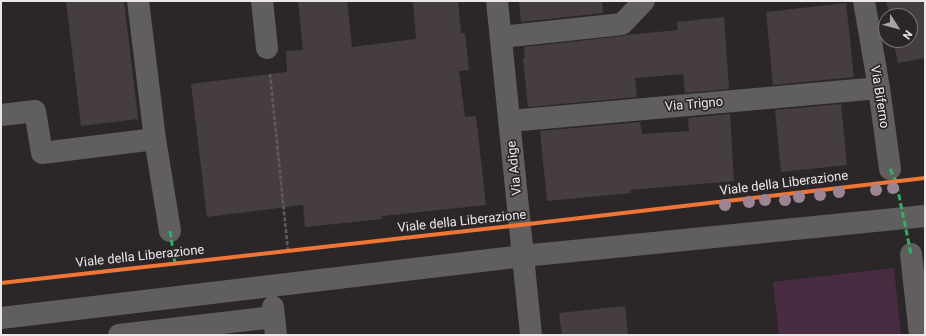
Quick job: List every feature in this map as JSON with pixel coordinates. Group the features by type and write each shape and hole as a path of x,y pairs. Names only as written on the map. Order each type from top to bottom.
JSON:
{"street":[{"path":"138,1 155,139 170,231"},
{"path":"262,1 267,48"},
{"name":"Via Adige","path":"498,1 531,335"},
{"path":"501,37 622,24 644,1"},
{"name":"Via Biferno","path":"864,1 879,88 890,169"},
{"name":"Via Trigno","path":"510,121 879,88"},
{"path":"1,115 35,111 42,153 155,139"},
{"path":"1,318 523,256 925,216"},
{"path":"911,254 920,335"},
{"path":"120,335 274,320"}],"path":[{"path":"267,48 288,251"},
{"path":"280,252 296,250"}],"shaded area":[{"path":"894,268 901,335 779,335 773,282"}],"building":[{"path":"66,1 124,1 138,119 81,126"},
{"path":"298,1 347,1 352,47 416,39 413,1 458,1 461,33 465,33 469,70 459,71 465,117 476,116 486,205 382,216 382,219 305,227 303,205 207,217 191,84 287,72 286,51 303,50"},
{"path":"519,1 602,1 603,13 521,22"},
{"path":"886,1 925,1 925,58 898,63 895,48 918,48 918,8 887,8"},
{"path":"846,3 854,77 773,85 766,12"},
{"path":"724,17 729,89 685,93 683,74 635,78 637,97 528,107 523,58 525,58 524,47 678,30 677,22"},
{"path":"841,104 847,165 781,172 775,110"},
{"path":"730,114 734,181 630,190 631,193 547,201 540,131 640,122 642,134 689,131 688,118"},
{"path":"625,306 628,335 562,335 559,313"}],"marked path":[{"path":"890,169 896,181 911,254"},
{"path":"170,231 175,263"}],"cycle path":[{"name":"Viale della Liberazione","path":"1,283 925,178"}]}
